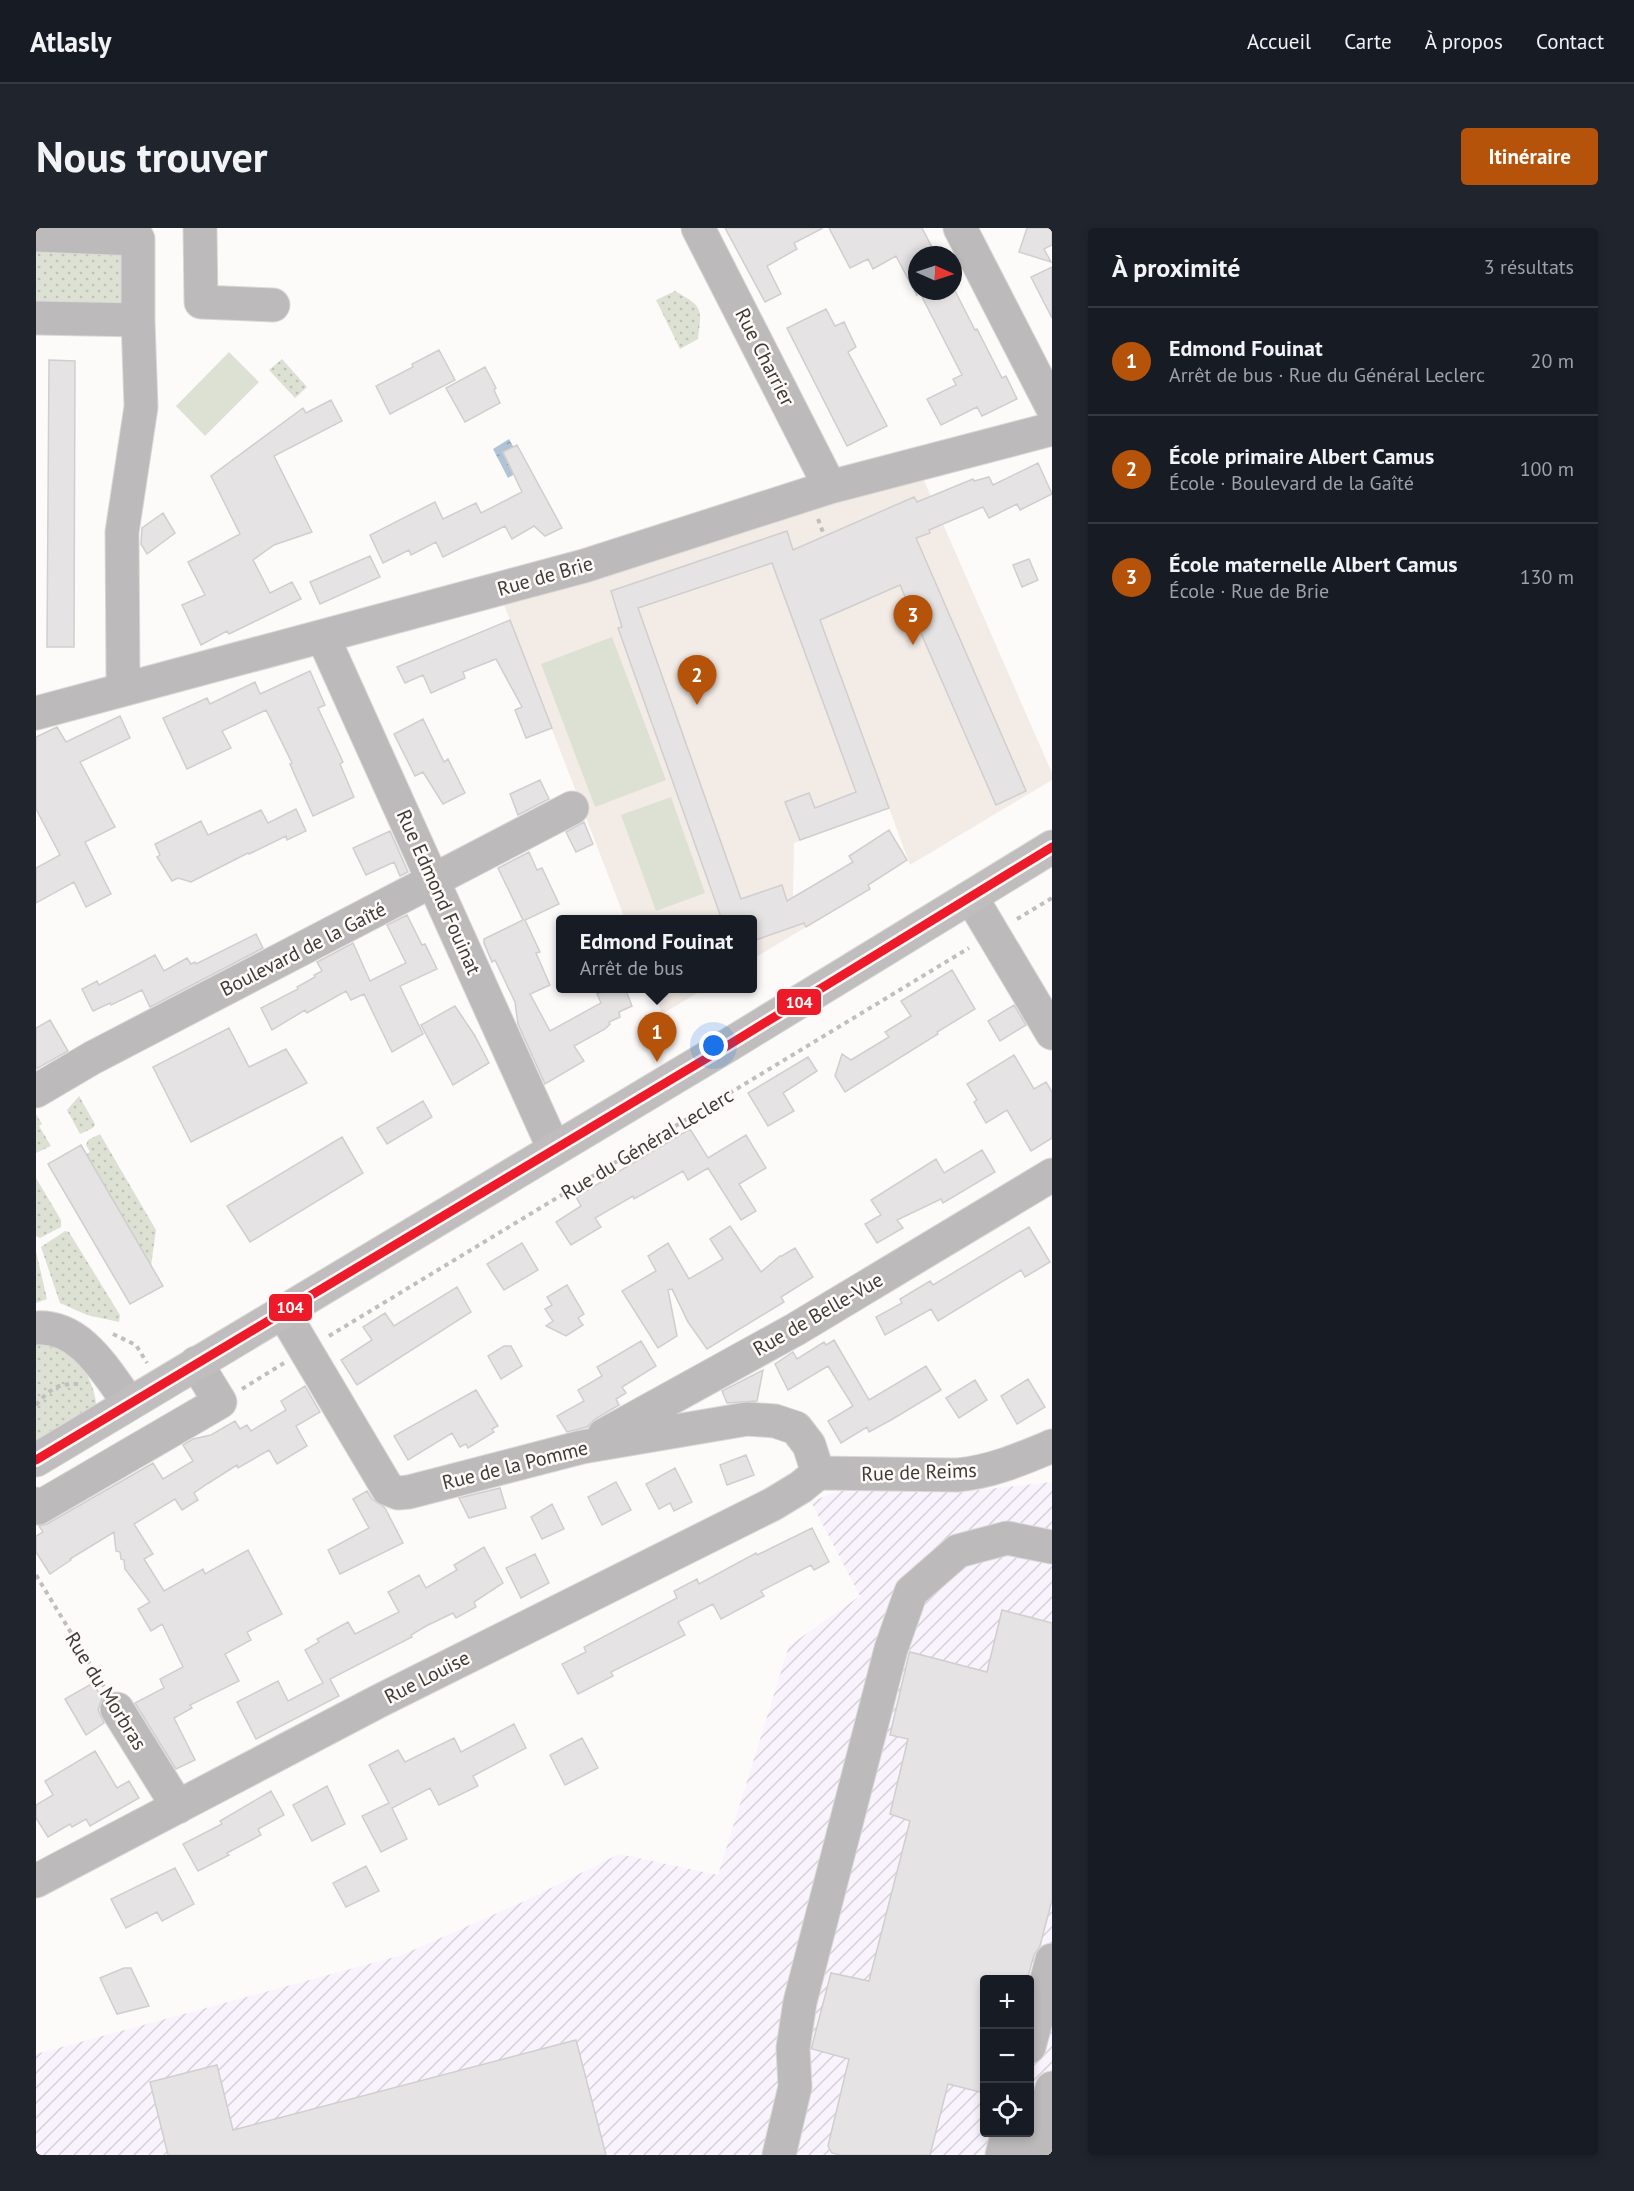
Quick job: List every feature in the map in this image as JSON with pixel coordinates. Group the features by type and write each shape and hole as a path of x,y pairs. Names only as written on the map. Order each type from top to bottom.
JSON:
{"main road":[{"path":"36,1461 1052,847"}],"street":[{"path":"200,228 201,302 273,305"},
{"name":"Rue Charrier","path":"698,228 830,487"},
{"path":"960,228 1052,407"},
{"path":"36,236 134,233 141,407 122,532 123,676 126,688"},
{"path":"36,318 138,320"},
{"name":"Rue de Brie","path":"38,708 126,688 323,637 584,566 830,487 1052,429"},
{"name":"Rue Edmond Fouinat","path":"323,637 554,1149"},
{"name":"Boulevard de la Gaîté","path":"36,1091 92,1058 572,808"},
{"path":"971,897 1052,1033"},
{"name":"Rue de Belle-Vue","path":"582,1447 796,1329 1052,1175"},
{"name":"Rue de la Pomme","path":"283,1312 388,1489 409,1492 582,1447 747,1419 775,1421 796,1428 809,1445 818,1473"},
{"path":"36,1328 67,1334 87,1347 129,1403"},
{"path":"36,1504 38,1508 219,1402 196,1363"},
{"name":"Rue de Reims","path":"818,1473 980,1473 1052,1446"},
{"name":"Rue Louise","path":"36,1881 379,1701 773,1504 801,1487 818,1473"},
{"path":"779,2155 795,2087 793,2048 800,2002 891,1649 911,1592 958,1551 1007,1538 1052,1547"},
{"name":"Rue du Morbras","path":"117,1710 178,1807"},
{"path":"1034,2029 1052,1960"},
{"path":"1034,2155 1052,2088"},
{"path":"1002,2155 1007,2137"}],"path":[{"path":"1011,923 1052,898"},
{"name":"Rue du Général Leclerc","path":"324,1339 970,948"},
{"path":"136,1345 152,1372"},
{"path":"219,1402 287,1362"},
{"path":"36,1405 50,1390 66,1383 83,1384 105,1371"},
{"name":"Rue du Morbras","path":"36,1575 117,1710"}],"shaded area":[{"path":"36,250 121,254 124,258 121,312 36,310"},
{"path":"675,291 696,305 700,314 698,339 680,349 656,300"},
{"path":"229,352 259,382 205,436 176,406"},
{"path":"282,359 307,387 295,398 269,370"},
{"path":"922,476 1052,773 1052,780 910,865 889,808 794,843 793,897 806,927 757,957 757,915 623,915 503,602"},
{"path":"612,637 666,780 595,807 541,664"},
{"path":"671,797 705,893 656,911 621,815"},
{"path":"654,993 697,993 662,1014"},
{"path":"79,1096 95,1124 93,1128 80,1134 67,1110"},
{"path":"36,1114 42,1124 39,1126 51,1146 36,1153"},
{"path":"100,1134 156,1230 151,1266 86,1154 90,1152 86,1145 88,1140"},
{"path":"36,1178 61,1220 61,1227 40,1238 36,1236"},
{"path":"65,1231 69,1232 120,1315 119,1322 87,1315 60,1303 41,1247"},
{"path":"36,1251 47,1299 36,1303"},
{"path":"36,1340 65,1348 76,1356 85,1369 92,1386 96,1407 36,1443"},
{"path":"1052,1482 1052,2155 36,2155 36,2054 402,1955 527,1900 619,1854 718,1875 789,1646 860,1596 811,1502 840,1490 961,1492"}],"water":[{"path":"509,439 525,468 508,478 493,449"}],"building":[{"path":"725,228 823,228 794,243 797,249 767,266 781,294 765,302"},
{"path":"829,228 922,228 931,246 908,246 908,279 896,256 873,269 868,259 850,268"},
{"path":"1027,228 1052,228 1052,245 1044,249 1051,262 1019,252"},
{"path":"1052,267 1052,318 1031,277"},
{"path":"924,300 960,300 1002,378 1006,376 1017,399 982,416 977,407 941,425 927,399 956,385 953,379 962,375"},
{"path":"826,309 835,326 844,322 856,347 848,352 887,426 847,446 787,328"},
{"path":"439,350 455,380 390,414 376,386 413,367 412,364"},
{"path":"49,360 75,361 74,647 47,647"},
{"path":"485,367 496,388 494,390 500,403 465,422 446,388"},
{"path":"331,400 342,421 274,456 312,532 274,545 253,560 270,593 292,582 301,599 229,634 227,631 201,645 182,605 205,595 188,562 240,534 211,476 303,408 306,413"},
{"path":"517,445 562,528 545,536 534,526 512,539 505,526 443,557 436,542 411,555 409,550 383,563 370,535 435,502 443,519 476,503 481,513 522,492 503,452"},
{"path":"1038,463 1052,494 1020,510 1017,504 989,518 983,507 929,530 930,533 916,538 1026,791 996,805 900,585 820,620 889,808 800,840 785,802 809,793 815,808 856,792 772,563 638,608 741,899 782,885 787,901 853,862 849,856 889,830 907,860 868,885 870,889 806,927 804,923 757,940 757,915 720,915 618,628 622,627 611,591 787,531 793,550 914,497 917,502 973,479 974,481 989,477 993,485"},
{"path":"163,513 175,533 147,554 141,544 142,528"},
{"path":"370,556 380,577 320,604 310,582"},
{"path":"1029,559 1038,580 1022,587 1013,565"},
{"path":"510,620 552,728 526,738 515,710 522,707 496,659 463,672 465,678 431,693 423,675 405,683 397,667"},
{"path":"310,671 325,705 318,708 343,762 340,764 354,797 313,816 290,764 292,763 266,710 222,731 231,748 187,769 163,718 207,698 210,704 255,682 260,694"},
{"path":"120,716 130,738 80,762 115,827 85,842 111,894 86,907 74,882 36,903 36,868 60,855 36,809 36,737 57,727 66,742"},
{"path":"423,719 444,762 448,759 465,793 443,804 423,772 415,776 394,734"},
{"path":"540,780 549,799 518,815 510,794"},
{"path":"296,809 306,831 287,840 286,836 191,882 178,878 172,881 157,857 160,855 155,844 201,821 208,835 261,810 268,823"},
{"path":"584,822 593,844 576,852 566,832"},
{"path":"390,831 408,872 400,876 394,862 366,875 353,848"},
{"path":"529,852 537,870 542,868 559,904 525,920 540,952 536,953 550,985 530,994 550,1031 601,1003 597,994 599,993 627,993 632,1006 619,1012 620,1017 609,1022 610,1024 605,1029 574,1046 584,1061 545,1084 518,1024 515,1002 495,960 492,962 484,943 484,939 523,920 498,868"},
{"path":"407,915 437,969 400,986 423,1034 392,1052 364,994 351,1000 346,991 307,1013 305,1010 272,1030 261,1008 298,989 297,987 315,977 314,975 322,971 317,962 353,943 370,981 406,963 387,925"},
{"path":"256,934 263,948 150,1007 142,990 93,1011 82,989 97,981 99,985 155,955 164,971 187,958 191,964 195,962 196,964"},
{"path":"952,970 975,1009 845,1092 835,1076 842,1054 851,1060 889,1037 885,1032 911,1016 901,1001"},
{"path":"1014,1005 1026,1025 1000,1041 988,1021"},
{"path":"455,1006 475,1036 489,1063 453,1085 421,1025"},
{"path":"50,1020 68,1051 36,1069 36,1028"},
{"path":"229,1028 249,1067 286,1049 307,1083 191,1142 153,1067"},
{"path":"1014,1055 1034,1089 1046,1082 1052,1092 1052,1138 1031,1151 1007,1110 986,1123 974,1102 977,1100 967,1084"},
{"path":"808,1057 817,1071 783,1093 794,1111 768,1126 748,1093"},
{"path":"423,1101 432,1117 387,1144 377,1128"},
{"path":"690,1129 708,1158 746,1135 766,1168 739,1184 756,1211 741,1220 708,1168 688,1180 683,1171 595,1218 601,1227 571,1245 556,1222 581,1206 576,1197"},
{"path":"342,1137 363,1173 250,1242 227,1206"},
{"path":"81,1145 163,1286 130,1304 48,1164"},
{"path":"982,1150 995,1172 943,1203 941,1199 897,1220 903,1228 877,1243 865,1224 881,1215 871,1200 936,1159 944,1173"},
{"path":"730,1226 761,1272 780,1256 795,1248 813,1277 781,1297 784,1302 707,1349 688,1322 672,1289 668,1290 677,1336 658,1348 622,1291 656,1271 648,1256 668,1243 689,1279 723,1259 710,1239"},
{"path":"1029,1227 1050,1262 1025,1277 1021,1270 938,1321 931,1309 885,1335 876,1317 902,1303 900,1299 930,1281 933,1285"},
{"path":"522,1243 538,1270 504,1290 487,1264"},
{"path":"567,1285 584,1314 578,1318 583,1325 566,1336 546,1326 553,1321 545,1309 552,1305 547,1297"},
{"path":"457,1287 471,1312 357,1385 341,1360 372,1340 363,1327 385,1313 394,1326"},
{"path":"834,1340 869,1400 926,1366 941,1390 869,1432 867,1427 841,1443 828,1421 853,1406 828,1366 788,1390 775,1364 793,1352 797,1359 824,1342 826,1345"},
{"path":"641,1341 656,1366 622,1387 626,1393 616,1399 619,1405 595,1419 587,1427 567,1432 557,1416 584,1401 578,1390 602,1376 597,1367"},
{"path":"504,1346 511,1346 522,1366 501,1379 488,1356"},
{"path":"763,1370 757,1401 727,1403 722,1391"},
{"path":"1028,1379 1045,1407 1017,1424 1001,1396"},
{"path":"975,1380 987,1400 959,1418 946,1398"},
{"path":"305,1386 320,1412 296,1426 307,1446 277,1464 269,1450 238,1468 237,1465 207,1484 194,1493 198,1500 182,1510 175,1499 134,1524 153,1554 144,1559 164,1591 203,1569 205,1574 248,1550 282,1614 247,1632 251,1640 225,1654 239,1681 190,1705 192,1708 174,1718 195,1760 176,1769 135,1703 164,1688 160,1679 183,1667 162,1624 151,1631 138,1609 150,1602 125,1569 120,1552 116,1551 114,1532 50,1574 36,1552 36,1536 43,1532 39,1526 47,1524 153,1463 163,1479 193,1461 183,1445 193,1439 211,1435 235,1421 240,1429 247,1425 251,1431 286,1410 281,1401"},
{"path":"476,1390 498,1426 492,1429 494,1432 468,1448 466,1444 460,1447 452,1433 408,1460 394,1436"},
{"path":"746,1455 754,1475 727,1485 720,1465"},
{"path":"675,1468 692,1502 674,1511 670,1503 659,1509 646,1484"},
{"path":"616,1482 631,1510 602,1525 588,1497"},
{"path":"500,1488 506,1508 469,1518 459,1498"},
{"path":"367,1491 372,1499 385,1508 403,1543 340,1574 328,1550 369,1528 353,1499"},
{"path":"552,1504 564,1529 542,1539 531,1517"},
{"path":"812,1528 829,1562 814,1570 811,1565 761,1591 764,1596 721,1619 713,1604 678,1622 685,1635 611,1672 613,1676 578,1694 562,1664 586,1652 584,1647 677,1598 674,1591 697,1579 699,1584 756,1553 757,1555"},
{"path":"484,1547 503,1583 474,1602 476,1607 456,1618 453,1613 426,1626 411,1635 412,1637 330,1679 339,1696 256,1739 237,1702 278,1681 288,1701 323,1683 305,1650 319,1642 317,1639 348,1622 355,1634 399,1612 388,1592 419,1575 426,1588 457,1570 454,1565"},
{"path":"535,1554 549,1583 521,1598 506,1568"},
{"path":"1002,1610 1052,1623 1052,1900 1040,1946 1034,1955 1028,1975 980,1975 980,2092 948,2084 930,2155 841,2155 832,2153 828,2146 849,2059 812,2049 812,2046 831,1973 869,1981 910,1821 890,1814 908,1739 890,1735 909,1654 910,1652 987,1672"},
{"path":"93,1683 102,1698 98,1710 104,1723 86,1735 65,1699"},
{"path":"514,1724 526,1748 473,1776 478,1786 439,1805 430,1788 392,1808 407,1839 381,1852 362,1816 389,1803 369,1765 398,1750 405,1762 454,1738 461,1752"},
{"path":"582,1738 598,1768 565,1785 550,1755"},
{"path":"95,1751 117,1788 129,1781 139,1798 90,1826 86,1819 72,1827 70,1824 48,1837 36,1818 36,1805 53,1795 45,1781"},
{"path":"327,1786 345,1824 312,1841 293,1805"},
{"path":"271,1791 284,1815 258,1829 261,1835 198,1871 183,1844 222,1824 220,1821"},
{"path":"366,1866 379,1891 346,1907 333,1883"},
{"path":"175,1868 194,1904 162,1921 157,1912 126,1928 111,1899"},
{"path":"124,1968 131,1968 149,2006 117,2014 100,1978"},
{"path":"576,2040 606,2155 168,2155 150,2082 217,2065 233,2130"}],"transit line":[{"name":"104","path":"36,1460 727,1046 1052,847"}],"place":[{"name":"École maternelle Albert Camus","path":"913,645"},
{"name":"École primaire Albert Camus","path":"697,705"},
{"name":"Edmond Fouinat","path":"657,1062"}]}
